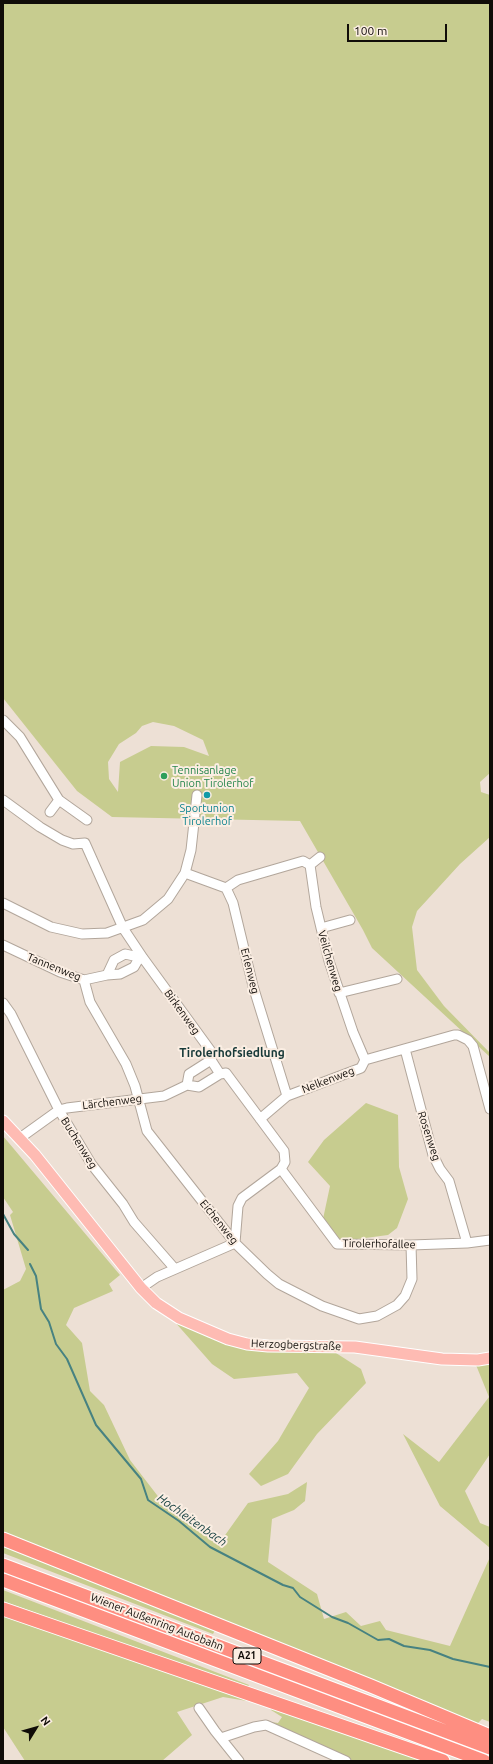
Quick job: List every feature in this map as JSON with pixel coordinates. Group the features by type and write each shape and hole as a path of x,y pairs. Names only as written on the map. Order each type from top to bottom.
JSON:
{"highway":[{"path":"3,1539 371,1686 490,1736"},
{"name":"Wiener Außenring Autobahn","path":"3,1565 490,1748"},
{"name":"Wiener Außenring Autobahn","path":"3,1580 484,1761"},
{"path":"3,1609 443,1761"}],"main road":[{"name":"Herzogbergstraße","path":"3,1121 35,1155 141,1288 156,1303 179,1318 228,1339 247,1344 268,1346 355,1347 448,1360 478,1360 490,1358"}],"street":[{"path":"3,720 20,737 59,800 87,820"},
{"path":"3,903 52,927 82,934 107,933 142,920 168,899 185,873 191,850 197,795"},
{"name":"Birkenweg","path":"3,800 40,827 62,840 73,844 85,843 123,928 210,1050 211,1060 220,1074 226,1073 284,1151 285,1162 280,1169"},
{"path":"50,812 59,800"},
{"path":"185,873 226,888 238,880 307,863 320,857"},
{"name":"Veilchenweg","path":"307,863 321,928 339,993 365,1060"},
{"name":"Erlenweg","path":"226,888 233,904 253,986 287,1096"},
{"path":"321,928 350,920"},
{"name":"Tannenweg","path":"3,946 60,972 84,980 107,974 120,974 134,967 138,960 143,958"},
{"path":"107,974 114,960 125,954 143,958"},
{"path":"339,993 397,979"},
{"name":"Eichenweg","path":"84,980 90,1002 126,1064 135,1086 137,1099 147,1131 235,1243 279,1284 322,1306 359,1319 377,1316 397,1305 405,1296 412,1279 411,1245"},
{"name":"Buchenweg","path":"3,1003 11,1014 59,1110 92,1165 123,1204 134,1222 175,1269"},
{"name":"Nelkenweg","path":"260,1119 287,1096 361,1068 365,1060 454,1035 458,1035 468,1040 473,1046 490,1109"},
{"name":"Rosenweg","path":"404,1049 433,1155 440,1169 449,1181 467,1243"},
{"path":"187,1085 189,1074 211,1060"},
{"name":"Lärchenweg","path":"20,1138 59,1110 164,1096 187,1085 199,1087 220,1074"},
{"path":"141,1288 157,1277 235,1243 238,1206 242,1198 280,1169"},
{"name":"Tirolerhofallee","path":"280,1169 337,1244 387,1243 411,1245 467,1243 490,1240"},
{"path":"199,1708 239,1761"},
{"path":"221,1738 266,1724 346,1761"}],"green space":[{"path":"3,3 490,3 490,773 480,782 481,792 490,795 490,837 460,864 417,911 412,927 417,970 444,1006 490,1053 490,1057 372,948 300,821 112,817 77,791 3,698","holes":["153,722 174,726 203,740 209,756 184,747 151,746 120,762 118,792 109,779 108,762 119,744 136,733 142,726"]},
{"path":"366,1103 398,1115 399,1167 408,1199 397,1228 388,1235 350,1240 336,1239 323,1219 330,1186 308,1162 324,1140"},
{"path":"3,1136 120,1275 109,1284 113,1291 74,1308 66,1325 82,1343 90,1391 104,1405 130,1460 167,1508 223,1538 248,1503 288,1494 307,1482 305,1501 294,1510 272,1519 268,1562 317,1594 324,1619 346,1612 361,1626 380,1621 386,1630 450,1646 490,1557 490,1722 482,1719 477,1724 3,1532 3,1290 20,1281 26,1269 10,1215 13,1212 3,1197"},
{"path":"174,1321 228,1345 336,1353 361,1369 366,1383 317,1434 288,1474 261,1486 249,1474 278,1441 309,1388 297,1373 234,1379 212,1364"},
{"path":"490,1363 490,1454 465,1491 480,1523 490,1527 490,1548 440,1506 403,1434 439,1462 489,1397 476,1365"},
{"path":"3,1545 216,1628 213,1634 3,1553"},
{"path":"3,1590 249,1685 246,1689 3,1601"},
{"path":"3,1613 253,1702 223,1697 177,1712 192,1735 162,1761 25,1761 3,1727"},
{"path":"270,1706 432,1761 353,1761 264,1721 278,1723 282,1717 271,1710"}],"waterway":[{"name":"Hochleitenbach","path":"3,1214 14,1234 28,1250"},
{"name":"Hochleitenbach","path":"30,1264 36,1276 41,1309 49,1322 56,1344 67,1359 96,1425 141,1479 148,1500 179,1521 210,1547 283,1585 293,1588 300,1597 332,1617 348,1623 378,1640 389,1639 404,1646 430,1650 453,1659 490,1667"}],"place":[{"name":"Tennisanlage Union Tirolerhof","path":"164,776"},
{"name":"Sportunion Tirolerhof","path":"207,795"}],"district":[{"name":"Tirolerhofsiedlung","path":"232,1053"}]}
